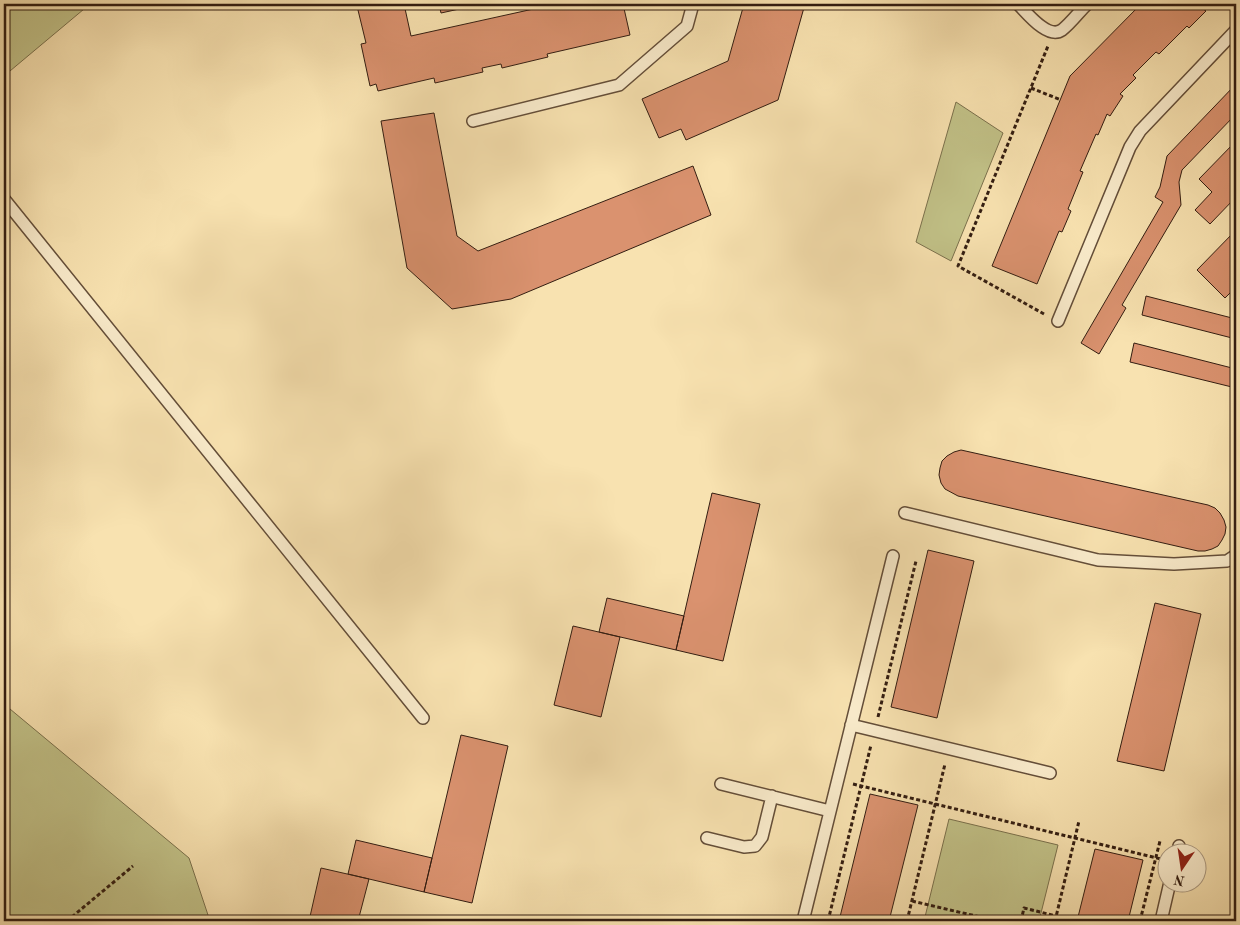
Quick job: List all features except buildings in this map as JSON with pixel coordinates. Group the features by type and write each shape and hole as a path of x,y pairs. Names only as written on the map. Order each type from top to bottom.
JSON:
{"lane":[{"path":"473,121 619,85 687,26 693,4"},
{"path":"1018,4 1046,31 1054,33 1061,31 1087,4"},
{"path":"1058,321 1130,147 1140,130 1236,30"},
{"path":"4,199 423,718"},
{"path":"906,513 1098,560 1174,564 1227,561 1236,555"},
{"path":"804,921 892,556"},
{"path":"851,725 1050,773"},
{"path":"720,784 830,811"},
{"path":"707,838 744,848 755,846 762,837 772,796"},
{"path":"1161,921 1168,892"}],"path":[{"path":"1054,33 958,266 1058,321"},
{"path":"1031,88 1061,100"},
{"path":"907,921 949,748"},
{"path":"838,780 1156,858"},
{"path":"1054,921 1079,821"},
{"path":"1140,921 1160,841"},
{"path":"67,921 133,866"},
{"path":"912,901 997,921"},
{"path":"1021,921 1024,908 1056,916"}],"green space":[{"path":"4,4 90,4 4,76"},
{"path":"956,102 1003,133 951,261 916,242"},
{"path":"4,704 189,858 210,921 4,921"},
{"path":"949,819 1058,845 1039,921 924,921"}]}
